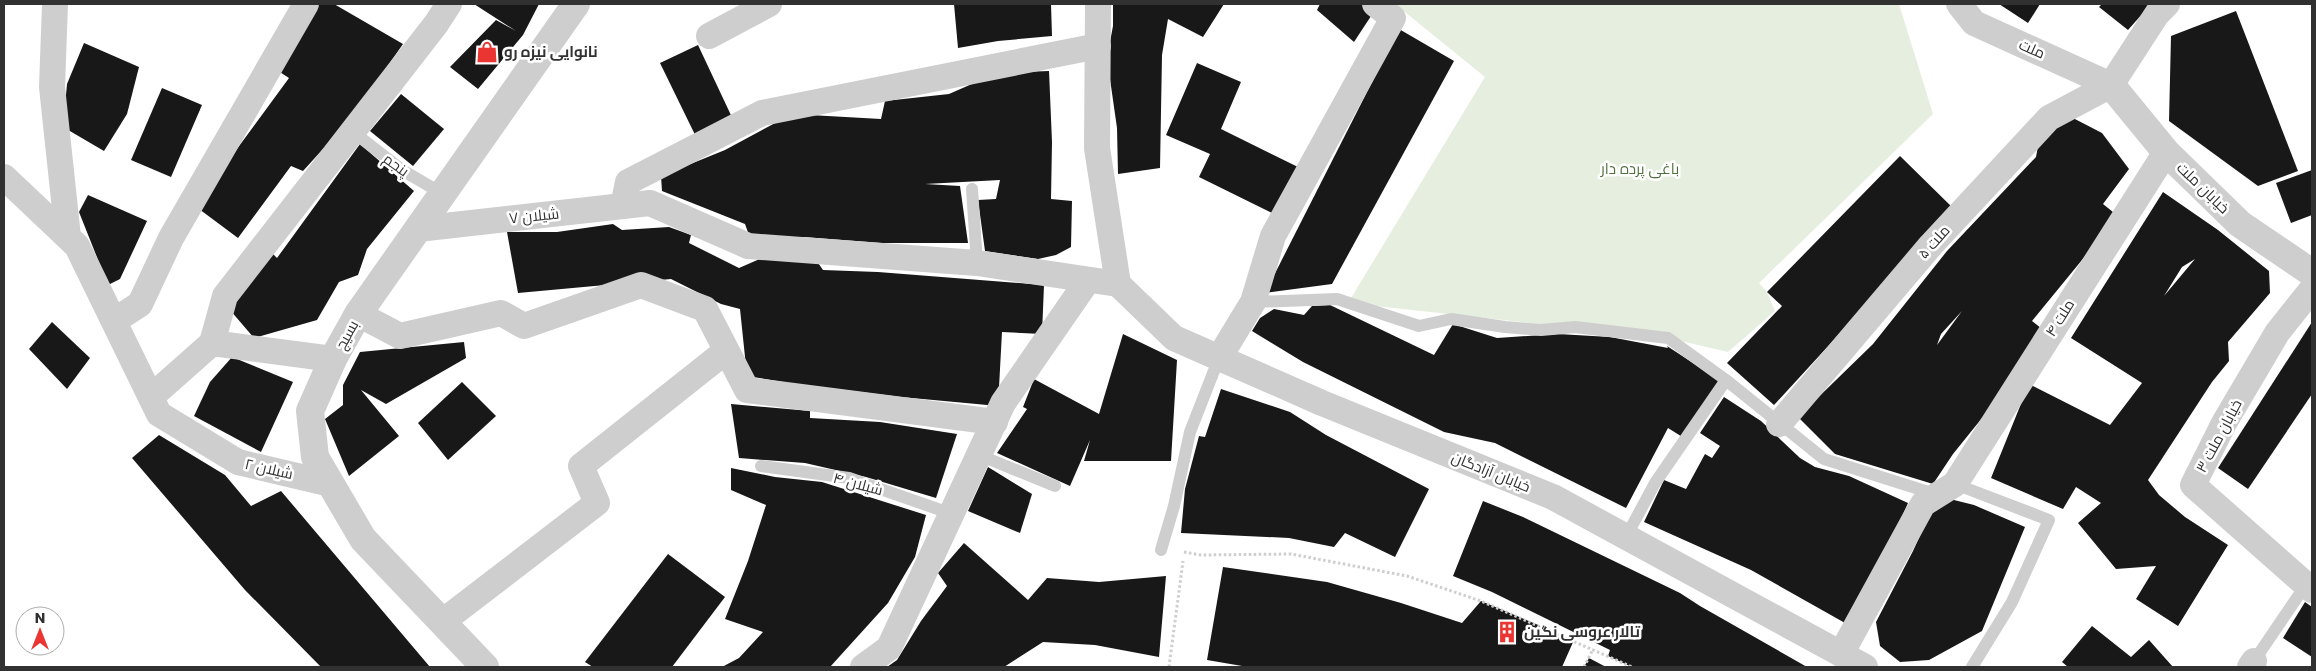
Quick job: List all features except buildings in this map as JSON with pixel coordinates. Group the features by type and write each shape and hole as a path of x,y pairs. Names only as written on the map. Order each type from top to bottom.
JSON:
{"street":[{"path":"55,4 52,86 68,237"},
{"path":"114,321 140,304 171,238 306,4"},
{"path":"4,177 77,246 155,406 212,343 225,296 436,24 449,4"},
{"name":"بسیج","path":"485,667 363,539 315,456 310,410 333,359 358,314 576,4"},
{"path":"709,36 769,4"},
{"path":"977,263 1118,284 1097,148 1098,4"},
{"path":"1219,358 1253,302 1273,236 1393,18 1375,4"},
{"name":"ملت","path":"1959,4 1974,22 2111,85"},
{"path":"2111,85 2158,14 2167,4"},
{"path":"623,206 628,182 762,113 1098,46"},
{"name":"خیابان ملت","path":"2111,85 2166,152 2240,224 2312,273"},
{"name":"ملت ۵","path":"1779,424 1931,245 2049,118 2111,85"},
{"name":"ملت ۴","path":"1841,654 1923,504 1946,490 2166,152"},
{"name":"شیلان ۷","path":"418,229 650,203 748,246 977,263"},
{"path":"863,667 889,648 1003,404 1088,280"},
{"name":"خیابان آزادگان","path":"1118,284 1174,338 1322,404 1553,497 1866,667"},
{"path":"358,314 400,336 501,313 524,326 640,285 705,309 747,390 995,422"},
{"name":"خیابان ملت ۳","path":"2309,588 2193,485 2224,423 2277,333 2312,289"},
{"path":"212,343 333,359"},
{"path":"442,622 597,503 582,466 726,351"},
{"name":"شیلان ۲","path":"155,406 238,462 331,484"}],"lane":[{"name":"پنجم","path":"352,131 402,170 443,194"},
{"path":"972,190 977,263"},
{"path":"1253,302 1337,300 1419,326 1451,319 1505,327 1542,330 1575,327 1668,338 1726,380 1824,459 1946,490 2049,520 2012,602 1972,667"},
{"path":"1161,550 1174,506 1190,432 1219,358"},
{"path":"1626,537 1655,483 1726,380"},
{"path":"979,455 1056,486"},
{"name":"شیلان ۴","path":"761,466 849,478 952,514"},
{"path":"2252,664 2309,588"}],"path":[{"path":"1169,667 1184,552"},
{"path":"1201,554 1291,554 1407,576 1481,601 1632,667"},
{"path":"1584,667 1593,649"}],"green space":[{"name":"باغی پرده دار","path":"1395,4 1899,4 1933,114 1759,283 1767,292 1775,311 1728,352 1668,338 1348,303 1485,77"}],"place":[{"name":"نانوایی نیزه رو","path":"487,52"},
{"name":"تالار عروسی نگین","path":"1507,632"}]}
